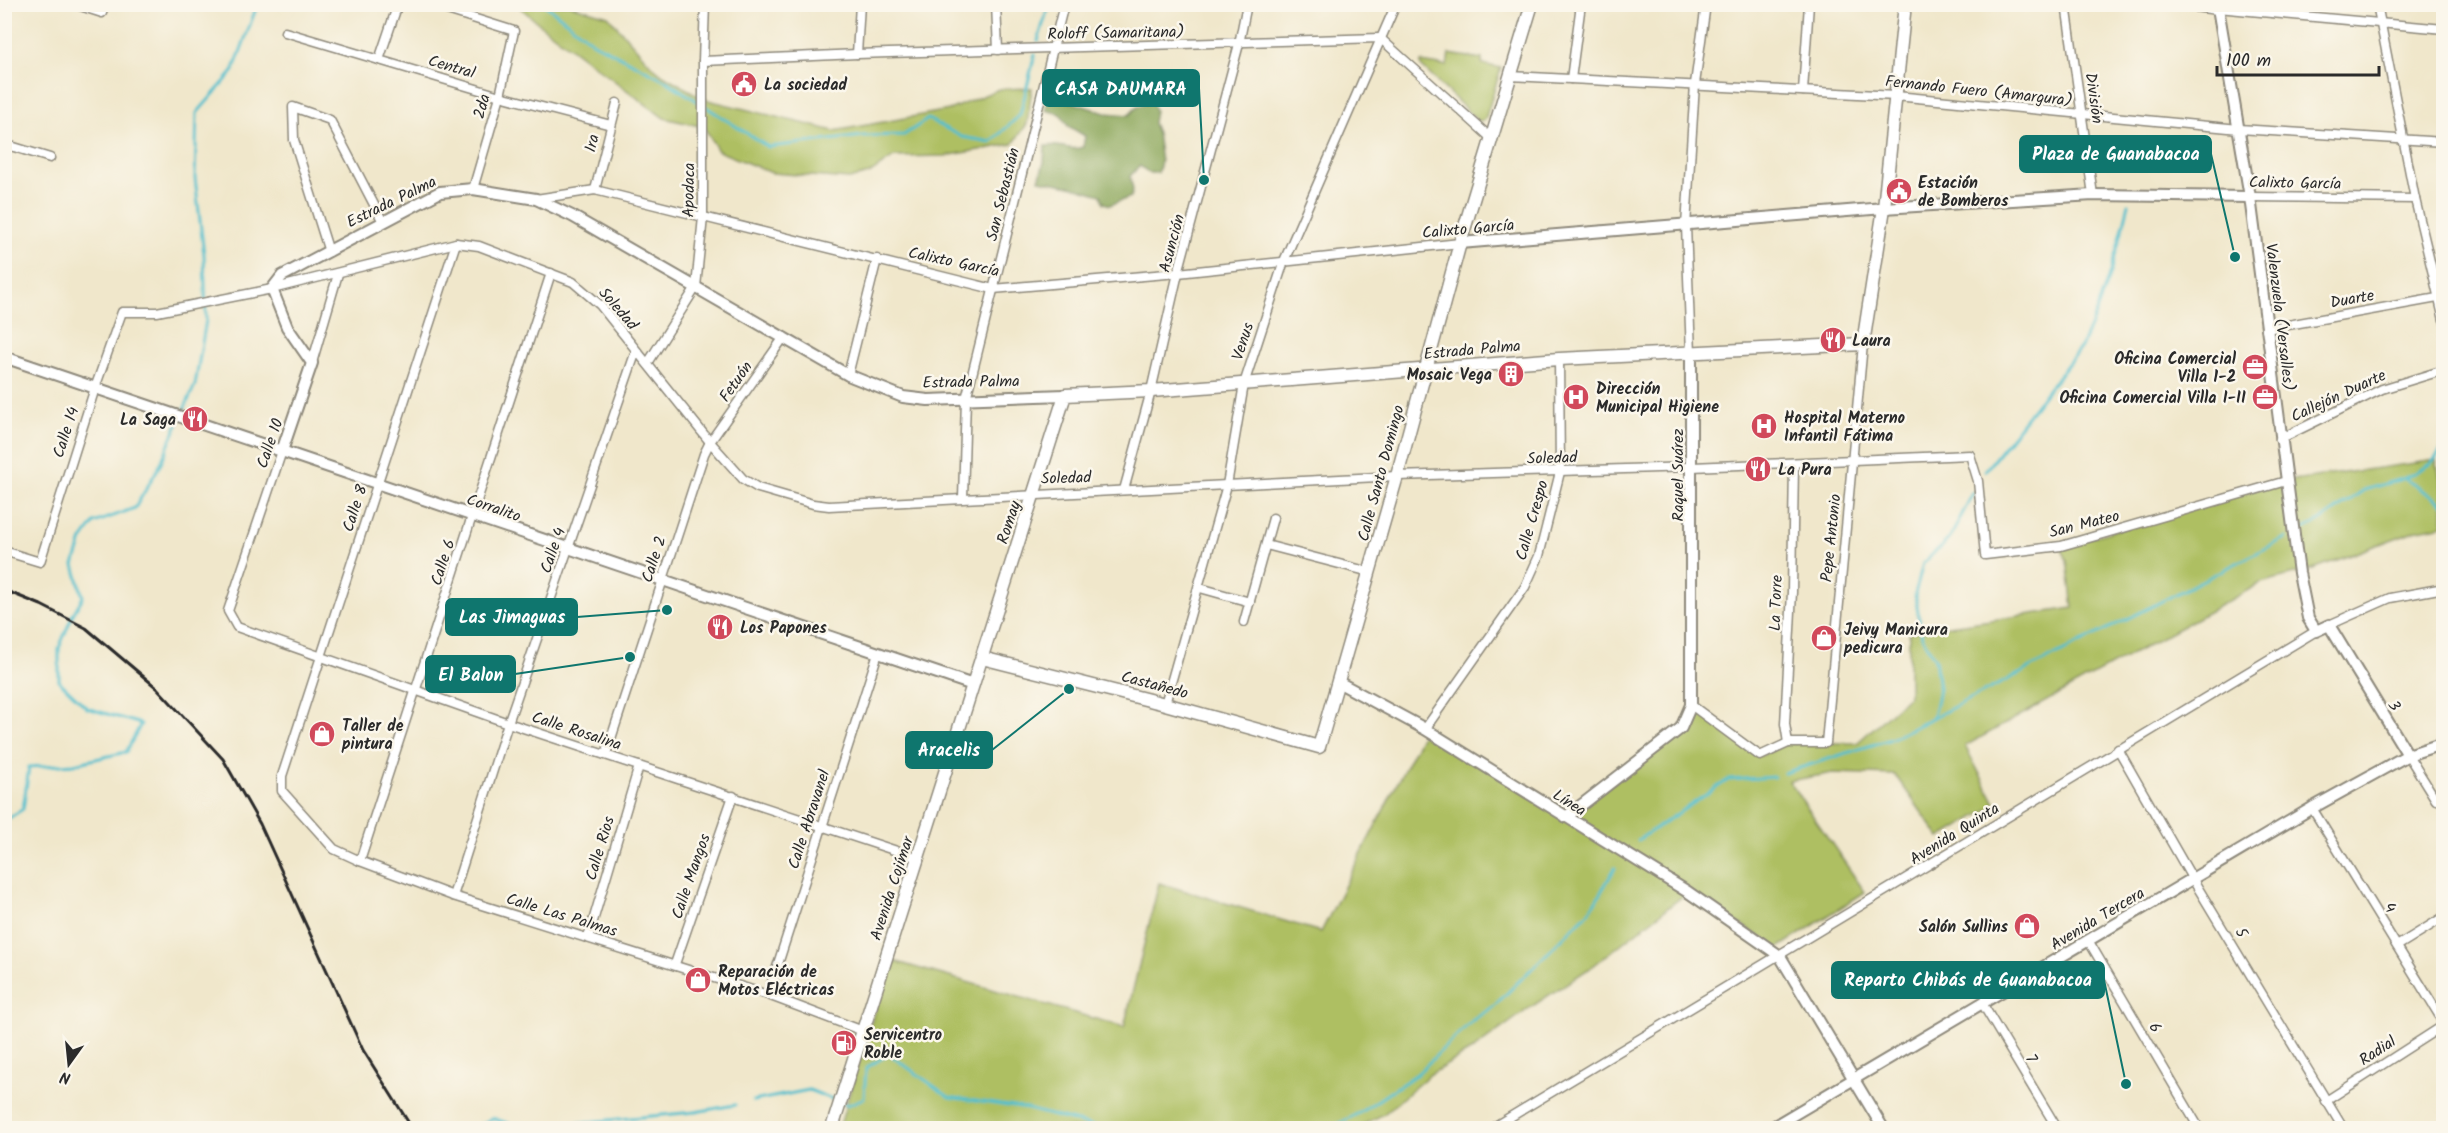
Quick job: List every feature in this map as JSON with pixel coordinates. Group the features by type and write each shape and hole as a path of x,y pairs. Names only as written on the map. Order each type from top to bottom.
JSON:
{"main road":[{"name":"Calle Santo Domingo","path":"1319,747 1397,476 1460,243 1532,4"},
{"name":"Pepe Antonio","path":"1863,344 1884,207 1905,4"},
{"path":"2186,4 2217,6"},
{"name":"Estrada Palma","path":"1065,395 1151,391 1559,358 1863,344"},
{"name":"Romay","path":"982,658 1065,395"},
{"name":"Avenida Cojímar","path":"832,1128 982,658"},
{"name":"Castañedo","path":"982,658 1165,704 1319,747"}],"street":[{"path":"74,4 102,13 105,4"},
{"path":"379,60 399,4"},
{"name":"2da","path":"428,4 512,28 514,31 500,96 473,189"},
{"name":"Apodaca","path":"648,363 696,287 703,217 705,4"},
{"path":"857,54 860,4"},
{"path":"996,4 998,50"},
{"name":"San Sebastián","path":"963,498 966,399 1064,4"},
{"name":"Asunción","path":"1124,490 1151,391 1178,273 1239,44 1247,4"},
{"name":"Venus","path":"1165,704 1200,588 1227,485 1244,384 1284,261 1396,4"},
{"path":"1571,80 1581,4"},
{"name":"Raquel Suárez","path":"1566,818 1681,728 1691,705 1691,353 1686,226 1695,84 1706,4"},
{"path":"1803,91 1809,4"},
{"name":"División","path":"2066,4 2093,195"},
{"path":"2377,4 2415,199 2441,298 2444,320"},
{"path":"2217,6 2444,29"},
{"name":"Valenzuela (Versalles)","path":"2217,6 2250,197 2299,573 2308,618 2316,631"},
{"name":"Central","path":"285,32 500,96 611,125"},
{"path":"1380,38 1491,138"},
{"name":"Roloff (Samaritana)","path":"703,61 1380,38"},
{"name":"Fernando Fuero (Amargura)","path":"1510,76 1896,96 2239,129 2444,142"},
{"name":"1ra","path":"595,190 617,103"},
{"path":"329,252 294,140 293,107 330,120 383,222"},
{"path":"4,144 50,158"},
{"name":"Estrada Palma","path":"272,290 282,276 440,192 473,189 536,199 572,216 848,375 903,397 928,400 1065,395"},
{"name":"Calixto García","path":"536,199 595,190 993,288 1178,273 1460,243 1686,226 1884,207 2093,195 2415,199"},
{"name":"Soledad","path":"272,290 456,243 479,246 551,273 573,282 600,305 710,442 743,479 758,488 813,504 829,506 1034,493 1397,476 1794,464 1970,455"},
{"name":"Calle 8","path":"281,783 456,243"},
{"path":"848,375 877,259"},
{"name":"Calle 6","path":"360,861 551,273"},
{"name":"Calle 10","path":"232,621 228,611 312,363 338,274"},
{"path":"272,290 287,327 312,363"},
{"name":"Calle 14","path":"4,551 40,562 95,388 122,312 157,312 272,290"},
{"name":"Duarte","path":"2266,329 2441,298"},
{"name":"Fetuón","path":"710,442 784,337"},
{"name":"Pepe Antonio","path":"1691,705 1760,756 1788,743 1826,743 1863,344"},
{"name":"Calle 4","path":"453,896 508,723 636,351"},
{"name":"Corralito","path":"4,357 973,685"},
{"name":"Calle Crespo","path":"1425,729 1525,586 1539,556 1560,472 1559,358"},
{"name":"Callejón Duarte","path":"2280,439 2382,389 2444,370"},
{"name":"Calle 2","path":"606,754 687,502 710,442"},
{"name":"San Mateo","path":"1970,455 1978,481 1985,555 2061,546 2286,481"},
{"name":"La Torre","path":"1788,743 1785,724 1794,464"},
{"path":"1245,622 1273,518"},
{"path":"1266,545 1370,572"},
{"path":"1200,588 1250,602"},
{"name":"Avenida Quinta","path":"1492,1128 2316,631 2390,598 2444,588"},
{"name":"Calle Rosalina","path":"232,621 237,627 415,691 918,858"},
{"name":"3","path":"2329,625 2436,800"},
{"name":"Calle Abravanel","path":"768,995 878,653"},
{"name":"Línea","path":"1338,682 1425,729 1688,892 1780,956"},
{"name":"Avenida Tercera","path":"1771,1128 2312,808 2408,755 2444,744"},
{"name":"5","path":"2118,750 2192,878 2343,1128"},
{"name":"Calle Rios","path":"588,938 639,766"},
{"name":"Calle Las Palmas","path":"281,783 282,791 334,849 360,861 453,896 768,995 863,1031"},
{"name":"Calle Mangos","path":"675,964 733,796"},
{"name":"4","path":"2312,808 2444,1024"},
{"path":"2397,946 2444,917"},
{"name":"6","path":"2088,940 2199,1128"},
{"path":"1780,956 1883,1128"},
{"name":"7","path":"1982,1003 2057,1128"},
{"name":"Radial","path":"2326,1101 2444,1024"}],"green space":[{"path":"517,5 570,5 608,16 651,65 663,75 704,99 834,131 949,110 999,89 1032,88 1027,124 1013,144 945,156 894,157 869,174 849,179 772,173 718,151 704,127 664,118"},
{"path":"1449,54 1482,59 1482,64 1501,68 1485,120 1480,122 1477,120 1421,66 1421,62 1447,66"},
{"path":"1050,95 1105,113 1129,115 1139,106 1152,103 1155,110 1153,123 1157,133 1161,162 1158,173 1149,173 1140,166 1130,176 1133,190 1131,197 1110,205 1104,203 1101,195 1039,180 1045,146 1073,149 1083,147 1085,136 1068,126 1060,114 1045,110"},
{"path":"2436,460 2443,492 2443,525 2414,531 2316,568 2261,583 1965,746 1996,805 1940,838 1895,775 1833,773 1789,781 1865,892 1778,948 1688,892 1593,966 1472,1050 1429,1075 1384,1114 1357,1128 839,1128 890,960 1124,1027 1159,883 1321,932 1425,729 1566,817 1683,731 1691,705 1760,756 1788,743 1857,743 1909,696 1909,632 2073,608 2067,561 2061,546 2286,481"}],"waterway":[{"path":"182,414 195,385 206,320 204,255 195,178 197,113 233,72 255,11 260,4"},
{"path":"544,4 594,43 663,79 768,147 864,136 904,135 928,119 962,137 991,142 1020,115 1035,54"},
{"path":"1038,41 1046,14 1052,4"},
{"path":"1985,471 2081,347 2109,277 2129,204"},
{"path":"4,821 23,809 29,767 74,764 126,752 141,724 87,708 59,681 59,648 73,614 83,597 74,565 82,540 94,523 135,508 160,465 179,421"},
{"path":"2304,529 2320,521 2364,490 2405,478 2431,464 2444,447"},
{"path":"2405,479 2444,504"},
{"path":"1933,717 1939,689 1935,659 1922,637 1915,594 1923,563 1950,538 1973,493"},
{"path":"1784,773 1891,739 2286,538"},
{"path":"1638,840 1728,780 1774,777"},
{"path":"1330,1128 1359,1113 1417,1074 1473,1020 1493,1007 1590,911 1615,868"},
{"path":"843,1103 848,1105 864,1098 866,1068 889,1054 949,1097 1028,1109 1100,1128"},
{"path":"753,1101 809,1090 837,1101"},
{"path":"475,1128 492,1118 522,1128 695,1112 735,1105"}],"railway":[{"path":"4,590 41,605 86,628 157,688 223,759 260,824 363,1050 412,1128"}],"place":[{"name":"La sociedad","path":"744,84"},
{"name":"CASA DAUMARA","path":"1204,180"},
{"name":"Estación de Bomberos","path":"1899,191"},
{"name":"Plaza de Guanabacoa","path":"2235,257"},
{"name":"Laura","path":"1833,340"},
{"name":"Oficina Comercial Villa 1-2","path":"2255,367"},
{"name":"Mosaic Vega","path":"1511,374"},
{"name":"Dirección Municipal Higiene","path":"1576,397"},
{"name":"Oficina Comercial Villa I-II","path":"2265,397"},
{"name":"La Saga","path":"195,419"},
{"name":"Hospital Materno Infantil Fátima","path":"1764,426"},
{"name":"La Pura","path":"1758,469"},
{"name":"Las Jimaguas","path":"667,610"},
{"name":"Los Papones","path":"720,627"},
{"name":"Jeivy Manicura pedicura","path":"1824,638"},
{"name":"El Balon","path":"630,657"},
{"name":"Aracelis","path":"1069,689"},
{"name":"Taller de pintura","path":"322,734"},
{"name":"Salón Sullins","path":"2027,926"},
{"name":"Reparación de Motos Eléctricas","path":"698,980"},
{"name":"Servicentro Roble","path":"844,1043"},
{"name":"Reparto Chibás de Guanabacoa","path":"2126,1084"}]}
